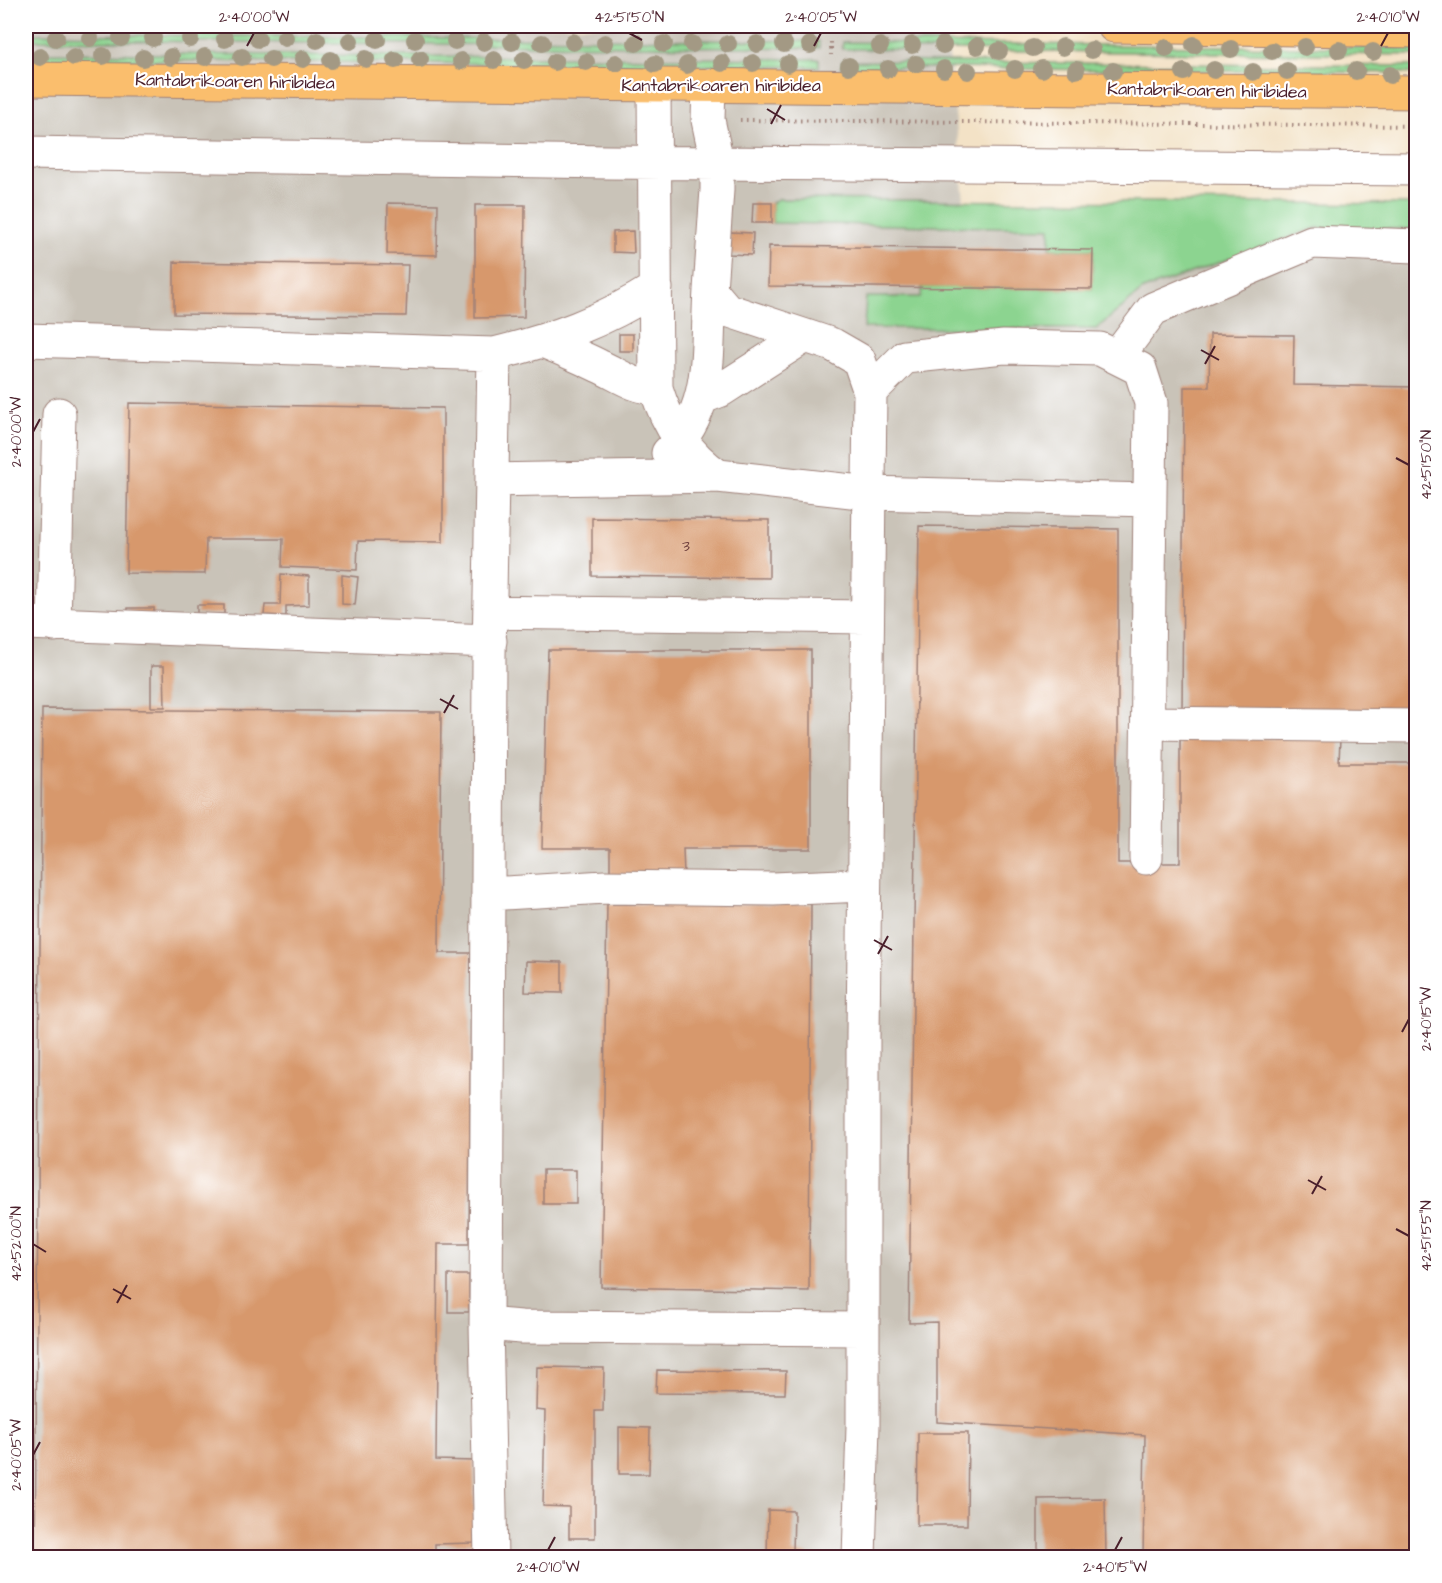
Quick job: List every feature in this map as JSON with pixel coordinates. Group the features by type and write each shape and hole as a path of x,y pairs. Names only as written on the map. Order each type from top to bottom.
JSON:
{"main road":[{"path":"1114,26 1376,28 1416,31"},
{"name":"Kantabrikoaren hiribidea","path":"26,79 1416,92"}],"lane":[{"path":"643,477 682,441 696,418 703,397 717,162 708,120 709,85"},
{"path":"654,86 656,388 665,418 702,465 718,476"},
{"path":"26,153 653,163 1416,169"},
{"path":"1128,363 1153,309 1312,242 1416,246"},
{"path":"26,340 494,354 543,341 614,315 656,288"},
{"path":"710,290 727,310 833,345 859,360 870,392 864,885 863,1426 859,1557"},
{"path":"703,397 721,390 805,336"},
{"path":"543,341 602,367 621,379 643,387 656,388"},
{"path":"870,392 905,357 1004,347 1100,349 1128,363 1151,403 1146,858"},
{"path":"491,1557 486,1324 494,354"},
{"path":"59,414 40,624 490,626 866,617"},
{"path":"492,480 718,476 869,493 1150,500"},
{"path":"1148,723 1416,726"},
{"path":"488,894 605,887 773,889 864,885"},
{"path":"486,1324 521,1327 862,1329"}],"shaded area":[{"path":"26,26 946,26 964,200 1416,204 1416,1557 26,1558"}],"green space":[{"path":"26,34 819,41 819,48 26,40"},
{"path":"843,42 1416,48 1416,55 842,49"},
{"path":"26,53 819,59 819,67 26,59"},
{"path":"842,61 1416,66 1416,73 841,67"},
{"path":"778,199 1416,204 1416,229 1316,228 1143,290 1096,329 864,328 866,297 921,297 922,287 1092,289 1093,250 1050,249 1050,228 772,223 772,203"}],"building":[{"path":"388,203 438,204 437,255 387,254"},
{"path":"753,203 772,203 772,223 752,223"},
{"path":"475,205 525,205 524,317 475,318"},
{"path":"633,231 634,253 613,252 613,232"},
{"path":"730,232 753,233 752,255 729,254"},
{"path":"769,246 1093,250 1092,289 768,286"},
{"path":"174,262 408,265 406,316 174,314"},
{"path":"619,334 633,334 633,351 619,351"},
{"path":"1210,334 1294,335 1293,385 1416,387 1416,719 1182,717 1184,387 1209,387"},
{"path":"129,403 443,408 443,542 358,541 357,570 282,567 283,539 206,539 205,574 126,573"},
{"path":"592,518 769,520 769,578 592,576"},
{"path":"919,526 1118,529 1118,863 1180,863 1180,738 1340,739 1339,763 1416,763 1416,1558 1143,1558 1145,1435 937,1422 937,1322 909,1323"},
{"path":"281,574 309,576 309,605 286,606 286,616 264,615 265,605 280,605"},
{"path":"342,575 358,577 355,605 342,604"},
{"path":"197,605 224,605 224,614 197,614"},
{"path":"128,608 154,608 154,619 127,619"},
{"path":"548,650 811,650 811,849 683,849 684,875 610,876 610,848 542,848"},
{"path":"151,666 164,666 165,707 151,707"},
{"path":"42,709 441,712 439,953 471,953 469,1244 438,1244 436,1460 474,1461 474,1543 435,1544 435,1558 35,1558"},
{"path":"607,904 811,904 809,1291 601,1287"},
{"path":"526,961 562,962 562,993 525,992"},
{"path":"543,1170 576,1170 576,1204 543,1204"},
{"path":"448,1275 469,1275 469,1312 448,1312"},
{"path":"537,1367 604,1368 603,1411 595,1411 595,1538 569,1538 569,1507 543,1506 545,1411 536,1410"},
{"path":"657,1370 786,1371 785,1394 656,1393"},
{"path":"619,1427 650,1428 649,1474 619,1474"},
{"path":"918,1433 968,1433 967,1525 917,1525"},
{"path":"1105,1498 1106,1558 1073,1558 1073,1550 1038,1550 1038,1499"},
{"path":"768,1510 794,1511 793,1553 808,1554 808,1558 767,1558"}]}
